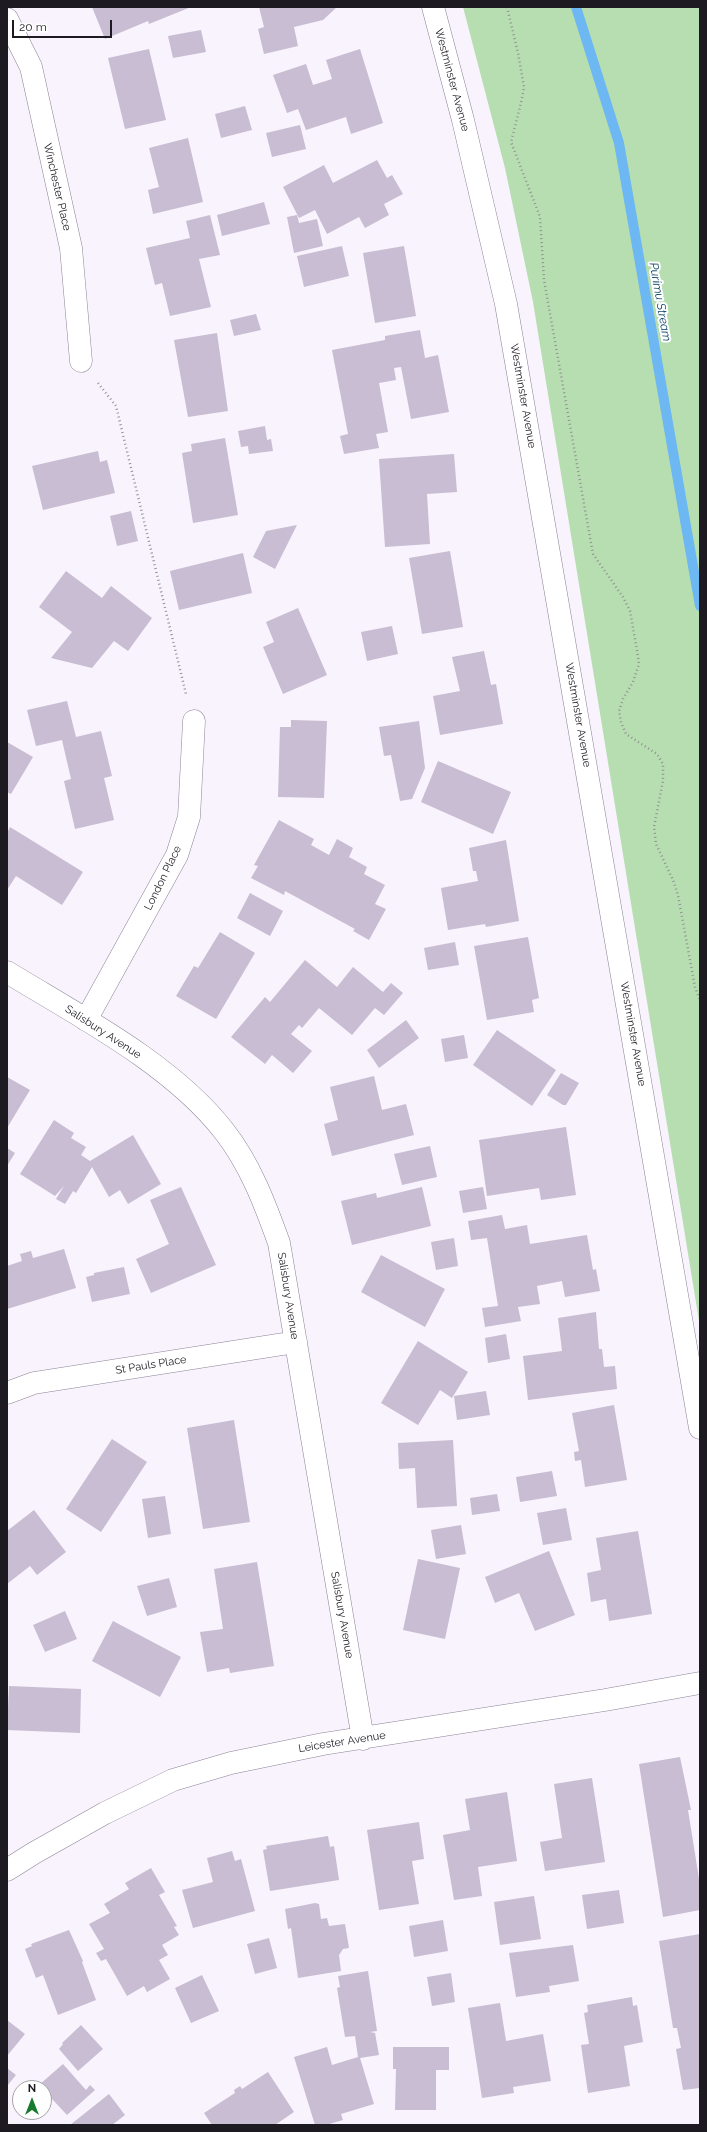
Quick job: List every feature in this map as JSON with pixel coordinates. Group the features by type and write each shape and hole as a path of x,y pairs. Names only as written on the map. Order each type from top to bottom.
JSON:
{"street":[{"name":"Westminster Avenue","path":"433,7 463,120 506,304 700,1428"},
{"name":"Winchester Place","path":"7,19 31,67 69,240 81,361"},
{"name":"London Place","path":"86,1020 177,855 189,817 194,721"},
{"name":"Salisbury Avenue","path":"7,972 86,1020 173,1080 203,1107 220,1126 242,1157 264,1199 279,1242 363,1739"},
{"name":"St Pauls Place","path":"7,1393 34,1383 296,1342"},
{"name":"Leicester Avenue","path":"7,1870 105,1813 174,1780 231,1763 323,1744 363,1739 700,1683"}],"path":[{"path":"507,7 524,87 511,142 540,217 544,280 593,554 623,597 630,611 637,650 639,664 633,682 623,699 619,711 620,722 626,734 657,754 663,764 663,781 654,827 656,844 673,880 678,895 695,987 700,1000"},
{"path":"81,361 116,406 176,659 194,721"}],"green space":[{"path":"463,7 700,7 700,1327 533,302 505,168"}],"building":[{"path":"92,7 191,7 149,24 148,21 105,39"},
{"path":"259,7 337,7 323,20 294,27 298,46 264,54 258,29 264,27"},
{"path":"201,30 206,52 173,58 168,36"},
{"path":"149,49 166,120 125,129 108,58"},
{"path":"360,49 383,123 351,134 346,117 306,130 298,109 287,113 273,75 306,64 313,85 332,79 326,60"},
{"path":"245,106 252,130 221,138 215,114"},
{"path":"300,125 306,149 272,157 266,133"},
{"path":"188,138 203,202 153,214 148,190 159,187 149,148"},
{"path":"377,160 387,178 392,175 403,194 384,204 389,215 365,228 359,217 327,234 315,210 299,218 283,187 324,165 333,183"},
{"path":"264,202 270,224 222,236 217,215"},
{"path":"210,215 220,255 199,259 211,307 170,316 162,283 155,285 146,248 190,238 186,221"},
{"path":"297,215 299,223 317,219 323,246 294,253 287,217"},
{"path":"342,246 349,276 304,287 297,256"},
{"path":"404,246 416,316 375,323 363,253"},
{"path":"256,314 261,330 234,336 230,320"},
{"path":"420,330 425,358 438,355 449,412 411,419 401,367 394,368 396,380 379,383 388,432 376,434 379,448 344,454 340,436 348,434 332,350 385,340 385,336"},
{"path":"217,333 228,411 188,417 174,340"},
{"path":"265,426 267,440 271,439 273,451 249,454 248,446 241,447 238,431"},
{"path":"225,438 238,515 193,523 182,453 192,451 191,444"},
{"path":"98,451 100,462 107,460 115,493 43,510 32,466"},
{"path":"454,454 457,492 427,494 430,544 385,547 379,459"},
{"path":"131,511 138,541 117,546 110,516"},
{"path":"297,525 275,569 253,557 266,531"},
{"path":"450,551 463,627 422,634 409,558"},
{"path":"243,553 252,593 179,610 170,571"},
{"path":"66,571 102,598 111,586 152,618 128,651 114,641 92,668 51,658 72,632 39,607"},
{"path":"298,608 327,675 283,694 263,647 274,642 266,622"},
{"path":"392,626 398,654 367,661 361,632"},
{"path":"484,651 491,685 496,684 503,724 440,735 433,696 460,691 452,657"},
{"path":"67,701 76,737 101,731 112,776 104,778 114,820 75,829 64,781 71,779 62,740 36,746 27,710"},
{"path":"291,720 327,721 324,798 278,797 280,727 291,727"},
{"path":"419,721 425,768 412,799 400,801 391,755 384,756 379,727"},
{"path":"7,742 33,757 11,794 7,792"},
{"path":"438,761 511,792 493,834 421,802"},
{"path":"279,820 314,839 311,845 329,855 337,839 353,848 349,857 367,867 364,874 385,885 375,904 386,909 369,940 353,931 355,929 285,891 284,895 251,878 258,866 254,865"},
{"path":"10,827 83,872 62,905 16,876 7,890 7,833"},
{"path":"506,840 519,921 486,927 485,924 448,930 441,888 478,881 476,871 473,871 469,848"},
{"path":"250,893 283,911 270,936 237,918"},
{"path":"220,932 255,953 216,1019 176,996 194,966 198,968"},
{"path":"528,937 539,998 532,1000 534,1012 487,1020 474,946"},
{"path":"455,942 459,965 428,970 424,948"},
{"path":"305,960 337,987 353,967 383,992 391,983 403,993 384,1015 375,1008 352,1035 319,1008 302,1028 299,1025 291,1034 312,1051 293,1073 272,1055 265,1064 231,1037 265,997 270,1002"},
{"path":"406,1020 419,1038 379,1068 367,1050"},
{"path":"497,1030 556,1070 532,1106 473,1065"},
{"path":"464,1035 468,1058 445,1062 441,1039"},
{"path":"561,1073 579,1083 566,1105 563,1105 547,1095"},
{"path":"374,1076 382,1110 406,1104 414,1135 332,1156 324,1124 338,1120 330,1087"},
{"path":"7,1077 30,1090 7,1128"},
{"path":"54,1120 74,1133 71,1138 86,1147 81,1155 90,1161 133,1135 161,1184 128,1204 120,1190 109,1197 92,1167 76,1193 73,1191 65,1204 56,1199 64,1186 55,1196 20,1174"},
{"path":"566,1127 576,1195 541,1200 539,1188 487,1196 479,1140"},
{"path":"430,1146 437,1177 402,1185 394,1154"},
{"path":"7,1148 15,1153 7,1166"},
{"path":"181,1187 216,1265 151,1293 136,1259 169,1244 150,1200"},
{"path":"422,1187 431,1226 352,1245 341,1201 376,1193 377,1198"},
{"path":"483,1187 487,1209 463,1213 459,1191"},
{"path":"502,1215 505,1229 527,1225 530,1244 587,1235 593,1270 596,1269 600,1291 565,1297 562,1281 537,1286 540,1304 518,1307 521,1321 485,1327 482,1308 498,1306 487,1238 471,1240 468,1221"},
{"path":"454,1238 458,1266 436,1270 431,1242"},
{"path":"64,1249 76,1288 7,1309 7,1266 22,1261 20,1254 31,1251 33,1258"},
{"path":"381,1255 445,1289 425,1327 361,1292"},
{"path":"124,1267 130,1294 92,1302 86,1277 94,1275 94,1273"},
{"path":"596,1312 599,1349 602,1349 604,1367 615,1366 617,1389 528,1400 523,1356 562,1351 558,1318"},
{"path":"506,1334 510,1359 488,1363 485,1338"},
{"path":"418,1341 468,1372 452,1398 440,1390 418,1425 381,1403"},
{"path":"486,1391 490,1415 457,1420 454,1396"},
{"path":"614,1405 627,1480 585,1487 581,1460 575,1461 574,1452 579,1451 572,1413"},
{"path":"234,1420 250,1522 203,1529 187,1428"},
{"path":"112,1439 147,1462 101,1532 66,1509"},
{"path":"453,1440 457,1506 417,1508 415,1468 399,1469 398,1443"},
{"path":"552,1471 557,1496 520,1502 516,1477"},
{"path":"497,1494 500,1511 472,1515 470,1498"},
{"path":"165,1496 171,1534 148,1538 142,1499"},
{"path":"566,1508 572,1540 543,1545 537,1513"},
{"path":"34,1510 66,1552 37,1575 30,1566 7,1584 7,1531"},
{"path":"461,1525 466,1554 436,1559 431,1530"},
{"path":"638,1531 652,1614 609,1621 606,1599 591,1602 587,1573 601,1570 596,1538"},
{"path":"549,1551 575,1615 535,1631 519,1593 495,1603 485,1577"},
{"path":"418,1559 460,1568 445,1639 403,1630"},
{"path":"257,1562 274,1666 230,1673 229,1668 207,1672 200,1632 223,1629 214,1569"},
{"path":"169,1578 177,1607 147,1616 137,1586"},
{"path":"65,1611 77,1639 45,1652 33,1625"},
{"path":"113,1621 181,1657 160,1697 92,1661"},
{"path":"9,1686 81,1689 80,1733 7,1730"},
{"path":"680,1757 691,1810 688,1810 700,1885 700,1910 663,1917 639,1764"},
{"path":"592,1778 605,1862 545,1871 540,1842 562,1838 554,1784"},
{"path":"507,1792 517,1861 478,1867 482,1896 454,1900 443,1835 470,1830 465,1799"},
{"path":"419,1822 424,1859 412,1861 419,1904 379,1910 367,1830"},
{"path":"328,1836 330,1847 334,1846 339,1880 270,1891 263,1850 267,1849 266,1846"},
{"path":"232,1851 235,1861 241,1859 255,1911 193,1928 182,1890 213,1882 207,1858"},
{"path":"151,1868 165,1892 159,1895 177,1926 174,1927 179,1935 162,1945 168,1955 159,1960 170,1979 147,1992 144,1986 127,1996 106,1959 101,1961 96,1953 104,1949 89,1924 110,1913 104,1904 129,1889 125,1883"},
{"path":"619,1890 624,1923 587,1929 582,1895"},
{"path":"534,1896 541,1939 500,1945 494,1902"},
{"path":"315,1903 319,1904 321,1919 327,1918 329,1926 345,1924 349,1948 343,1949 339,1955 341,1971 298,1978 291,1928 288,1929 285,1909"},
{"path":"443,1920 448,1951 414,1957 409,1926"},
{"path":"69,1930 83,1961 82,1962 96,2000 58,2015 43,1975 36,1978 25,1949 32,1946 31,1944"},
{"path":"700,1934 700,2088 683,2090 676,2049 681,2048 677,2028 673,2028 659,1941"},
{"path":"269,1938 277,1968 255,1974 247,1944"},
{"path":"573,1945 579,1981 549,1986 550,1992 516,1997 509,1953"},
{"path":"368,1971 377,2031 370,2032 375,2033 379,2055 360,2058 374,2104 341,2114 343,2120 326,2125 315,2125 294,2057 327,2047 332,2065 358,2057 355,2036 345,2037 337,1988 340,1987 338,1976"},
{"path":"451,1973 455,2002 432,2006 427,1977"},
{"path":"202,1975 219,2011 191,2023 175,1988"},
{"path":"632,1997 633,2006 637,2005 643,2042 624,2046 630,2086 588,2093 581,2045 589,2044 584,2013 588,2012 587,2005"},
{"path":"500,2003 506,2041 543,2034 551,2081 513,2087 514,2093 482,2098 468,2008"},
{"path":"7,2020 25,2034 7,2056"},
{"path":"81,2025 103,2049 78,2071 59,2049 63,2044 62,2043"},
{"path":"393,2047 449,2047 449,2070 436,2070 436,2110 395,2110 396,2069 393,2069"},
{"path":"63,2064 86,2090 90,2085 95,2090 67,2115 52,2099 52,2080 45,2080"},
{"path":"7,2068 16,2075 7,2086"},
{"path":"268,2072 294,2112 275,2125 212,2125 204,2113 235,2093 234,2090 240,2086 242,2089"},
{"path":"109,2094 125,2115 112,2125 70,2125"}],"waterway":[{"name":"Purimu Stream","path":"576,7 619,143 700,606"}]}
